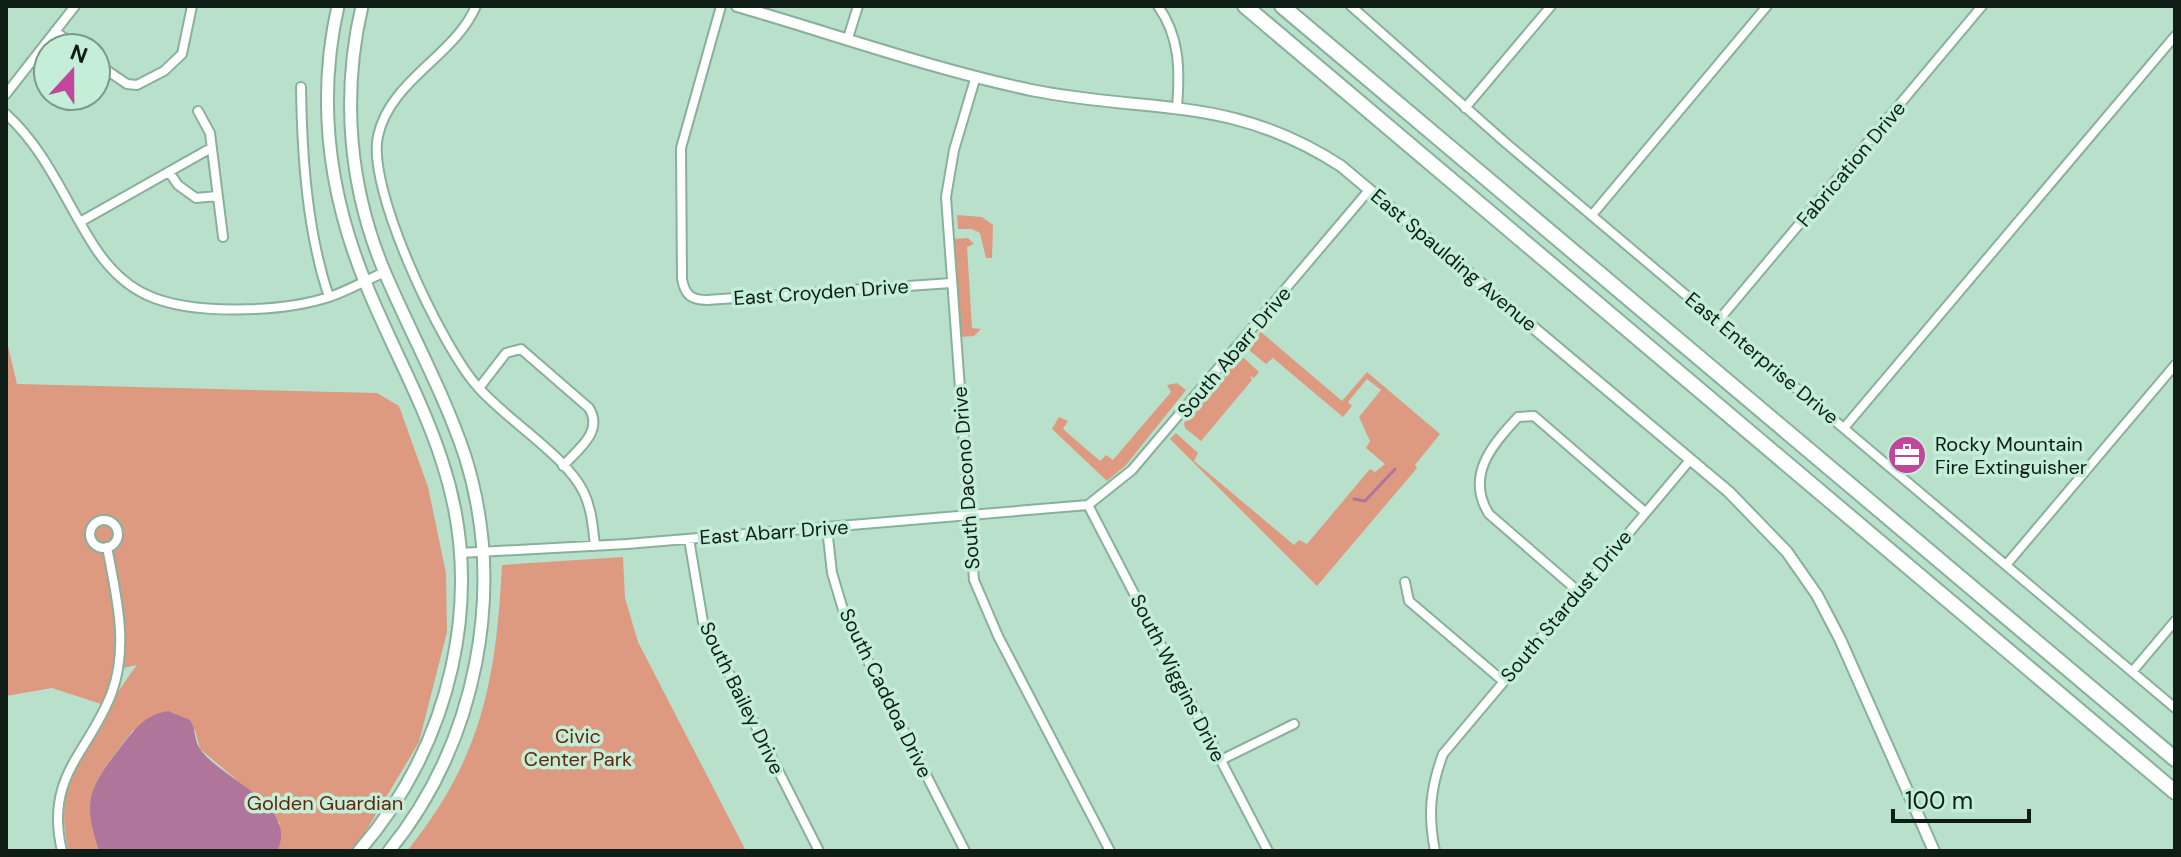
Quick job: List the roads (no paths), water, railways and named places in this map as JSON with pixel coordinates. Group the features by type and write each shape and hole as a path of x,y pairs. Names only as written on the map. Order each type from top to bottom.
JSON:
{"highway":[{"path":"1245,6 2175,792"},
{"path":"1282,6 2175,759"}],"main road":[{"path":"338,6 327,94 330,162 345,229 439,451 452,498 460,553 458,629 440,714 405,789 359,851"},
{"path":"362,6 351,75 351,137 362,203 385,272 460,444 474,494 482,552 480,636 462,721 434,783 389,851"}],"street":[{"path":"6,94 75,6"},
{"path":"112,74 127,84 137,85 164,71 182,54 192,6"},
{"path":"476,6 462,32 411,82 393,106 378,135 377,171 412,273 452,349 479,388 563,466 584,493 595,546"},
{"name":"East Croyden Drive","path":"721,6 680,157 682,279 691,298 707,300 951,283"},
{"name":"East Spaulding Avenue","path":"737,6 976,76 1046,93 1230,115 1279,131 1322,154 1370,189 1751,513 1804,575 1840,639 1934,851"},
{"path":"848,38 858,6"},
{"path":"1158,6 1175,39 1179,80 1177,107"},
{"name":"East Enterprise Drive","path":"1351,6 1465,108 2175,708"},
{"path":"1465,108 1551,6"},
{"path":"1592,215 1767,6"},
{"name":"Fabrication Drive","path":"1718,321 1982,6"},
{"path":"1844,428 2175,36"},
{"name":"South Dacono Drive","path":"976,76 947,183 951,283 974,580 998,636 1110,851"},
{"path":"301,87 308,190 319,261 329,297"},
{"path":"198,111 210,133 223,237"},
{"path":"6,114 42,155 80,222 115,273 146,295 167,302 257,308 329,297 385,272"},
{"path":"80,222 211,148"},
{"path":"169,172 178,185 196,198 217,196"},
{"name":"South Abarr Drive","path":"1088,505 1132,470 1370,189"},
{"path":"479,388 506,353 521,349 589,408 595,421 593,431 563,466"},
{"path":"2006,565 2175,365"},
{"path":"1579,592 1489,514 1479,499 1479,483 1489,448 1518,417 1534,416 1645,512"},
{"name":"South Stardust Drive","path":"1435,851 1428,817 1431,785 1443,754 1690,460"},
{"name":"East Abarr Drive","path":"460,553 689,539 1088,505"},
{"name":"South Wiggins Drive","path":"1088,505 1268,851"},
{"name":"South Caddoa Drive","path":"827,528 832,573 845,616 965,851"},
{"name":"South Bailey Drive","path":"689,539 703,622 819,851"},
{"path":"62,851 58,818 62,790 77,752 108,702 118,669 121,631 107,547"},
{"path":"1405,582 1409,601 1503,681"},
{"path":"2132,672 2175,621"},
{"path":"1221,760 1294,724"}],"waterway":[{"path":"1354,499 1365,501 1395,469"}],"place":[{"name":"Rocky Mountain Fire Extinguisher","path":"1907,455"}],"park label":[{"name":"Civic Center Park","path":"578,748"},
{"name":"Golden Guardian","path":"325,803"}]}
